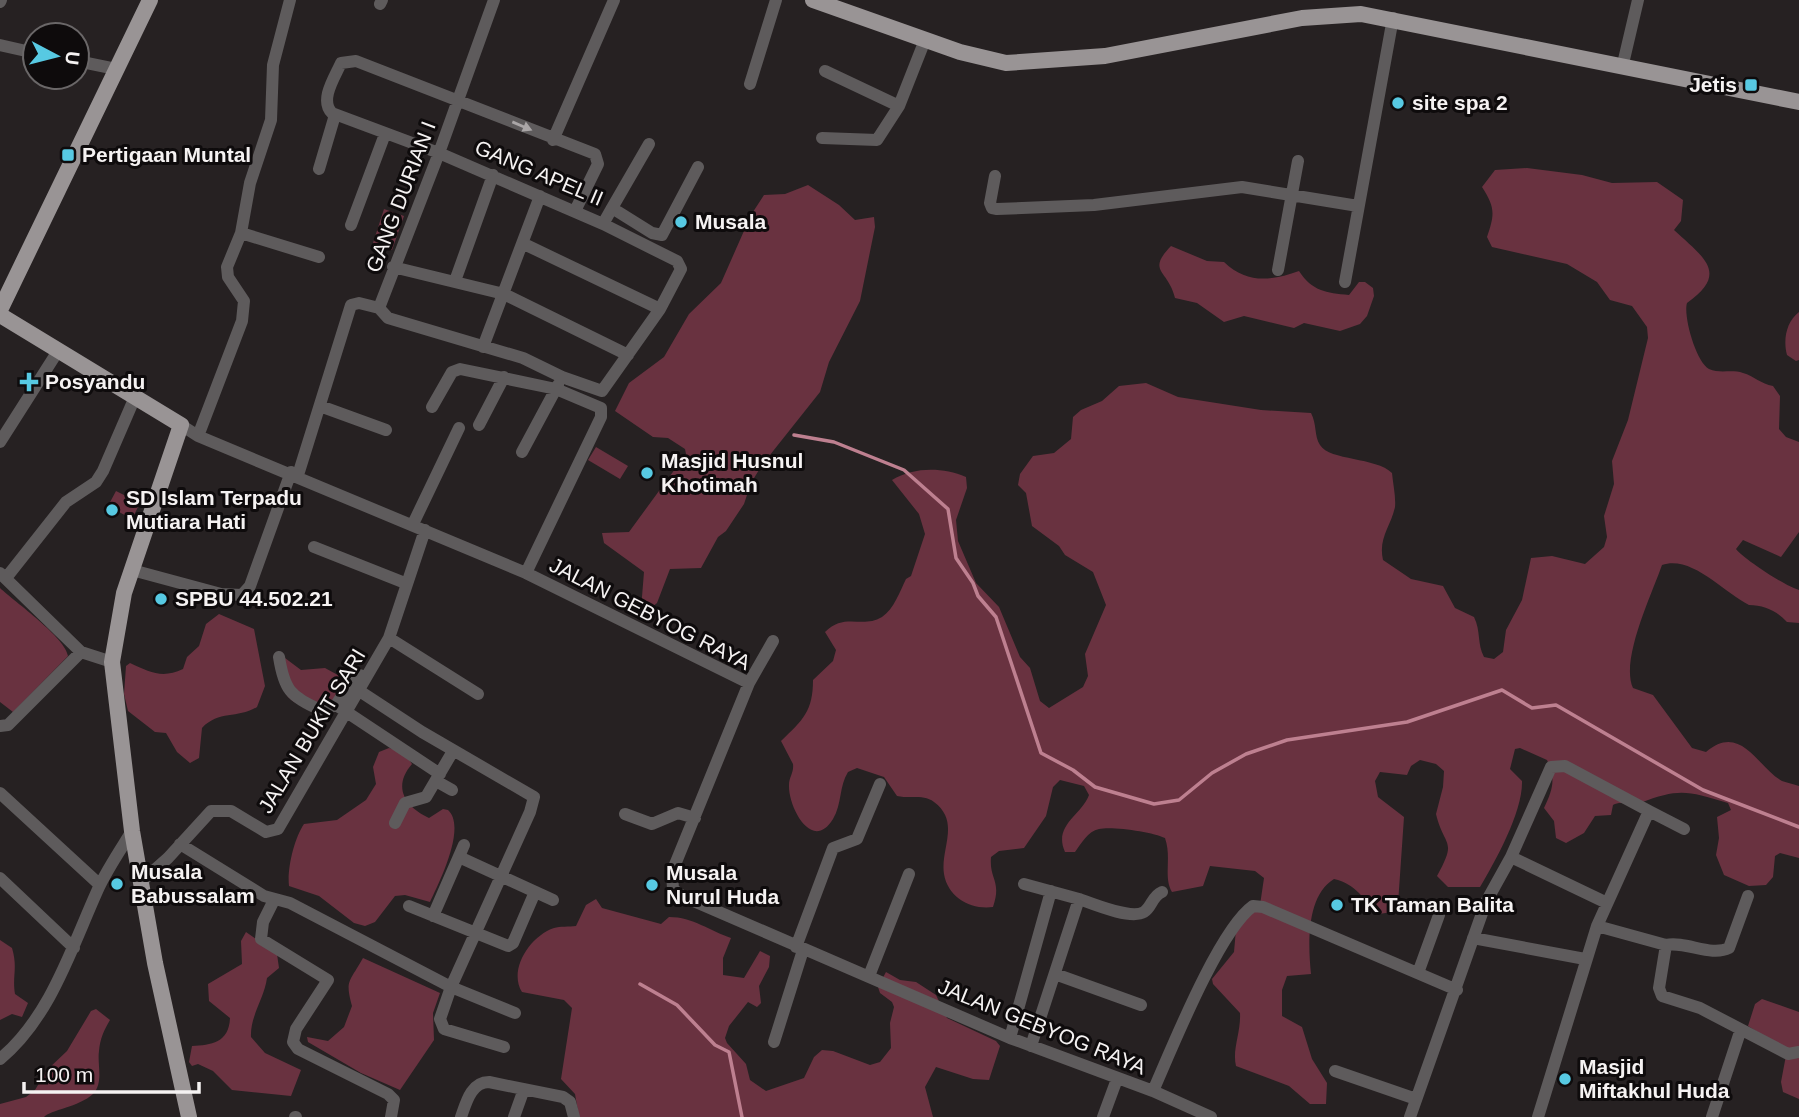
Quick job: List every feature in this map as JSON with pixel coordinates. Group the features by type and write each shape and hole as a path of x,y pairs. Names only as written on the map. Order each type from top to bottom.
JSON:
{"main road":[{"path":"150,0 0,313 181,425 132,570 115,634 112,662 132,831 167,1024 189,1117"},
{"path":"813,0 989,61 1039,62 1149,49 1302,18 1361,13 1799,102"}],"street":[{"path":"198,436 242,321 244,301 226,271 241,233 250,183 271,120 273,65 289,0"},
{"name":"GANG DURIAN I","path":"379,307 459,100 494,0"},
{"path":"553,139 614,0"},
{"path":"750,84 776,0"},
{"path":"1622,68 1638,0"},
{"path":"1345,282 1393,19"},
{"path":"822,138 873,142 899,106 925,40"},
{"path":"0,46 21,50"},
{"path":"319,169 335,115 328,109 327,98 341,63 356,61 592,153 598,160 575,211"},
{"path":"91,64 116,69"},
{"path":"825,71 899,106"},
{"name":"GANG APEL II","path":"335,115 494,175 603,224 612,208 658,236 665,232 698,167"},
{"path":"351,225 385,134"},
{"path":"612,208 649,144"},
{"path":"1278,270 1298,161"},
{"path":"454,281 494,175"},
{"path":"995,176 990,203 992,208 997,209 1094,205 1218,187 1249,188 1358,206"},
{"path":"483,347 540,196"},
{"path":"432,407 452,372 457,369 594,390 605,389 681,274 677,261 603,224"},
{"path":"241,233 319,257"},
{"path":"524,244 660,309"},
{"path":"393,267 504,294 628,355"},
{"path":"132,570 221,594 242,594 250,586 320,406 351,305 359,303 379,307 388,318 523,358 601,408 601,418 526,573"},
{"path":"0,442 58,351"},
{"path":"479,425 503,377"},
{"path":"522,452 559,383"},
{"path":"112,662 81,652 3,575 66,502 96,482 135,397"},
{"path":"320,406 386,430"},
{"name":"JALAN GEBYOG RAYA","path":"181,425 198,436 295,473 526,573 749,683 672,872 673,889 682,896 1010,1038 1153,1091 1211,1117"},
{"name":"JALAN BUKIT SARI","path":"142,881 207,813 216,810 232,811 267,832 275,831 341,708 358,690 389,638 419,527 459,428"},
{"path":"314,547 405,583"},
{"path":"389,638 478,694"},
{"path":"749,683 773,641"},
{"path":"0,726 8,725 81,652"},
{"path":"279,657 283,683 288,690 321,710 341,708 438,777 452,790"},
{"path":"341,708 356,674 366,677"},
{"path":"358,690 453,751 534,797 502,878 451,987 440,1024 444,1029 504,1047"},
{"path":"395,823 405,803 426,797 453,751"},
{"path":"1409,1117 1457,990 1486,902 1511,857 1551,767 1565,766 1578,771 1684,829"},
{"path":"774,1042 799,948 833,848 857,839 880,784"},
{"path":"0,793 100,885"},
{"path":"1538,1117 1585,959 1648,811"},
{"path":"625,814 652,824 678,813 695,818"},
{"path":"0,1059 27,1034 74,948 100,885 132,831"},
{"path":"180,844 275,900 290,903 451,987 515,1013"},
{"path":"433,916 461,851 502,878 553,900"},
{"path":"1511,857 1607,902"},
{"path":"869,976 909,874"},
{"path":"0,878 74,948"},
{"path":"1024,884 1051,891 1077,904 1135,914 1147,909 1155,896 1162,892"},
{"path":"1010,1038 1051,891"},
{"path":"410,905 508,946 513,943 535,892"},
{"path":"1597,926 1666,945 1675,943 1722,950 1729,948 1748,896"},
{"path":"275,900 263,922 261,940 328,980 296,1029 293,1042 298,1049 388,1094 394,1100 391,1117"},
{"path":"1031,1046 1077,904"},
{"path":"1153,1091 1226,938 1242,914 1253,906 1263,906 1457,990"},
{"path":"1418,974 1439,915"},
{"path":"1473,938 1585,959"},
{"path":"1666,945 1660,988 1662,996 1700,1008 1740,1032 1788,1054 1799,1052"},
{"path":"1055,974 1141,1005"},
{"path":"1712,1117 1740,1032"},
{"path":"1335,1071 1416,1099"},
{"path":"1103,1117 1117,1079"},
{"path":"461,1117 479,1083 489,1082 563,1097 570,1102 574,1117"},
{"path":"514,1117 524,1089"}],"shaded area":[{"path":"1527,168 1582,175 1612,183 1657,182 1683,200 1681,221 1674,230 1702,257 1708,265 1709,274 1707,283 1687,303 1689,328 1695,348 1709,369 1747,374 1773,386 1780,396 1779,429 1786,437 1799,442 1799,532 1781,557 1743,540 1736,549 1766,572 1799,590 1799,623 1787,622 1770,609 1749,605 1707,576 1685,565 1662,565 1634,644 1630,676 1633,688 1653,695 1692,748 1706,752 1718,744 1729,742 1739,745 1748,750 1773,775 1799,786 1799,858 1780,853 1775,856 1773,877 1766,885 1749,886 1724,875 1716,855 1719,838 1717,817 1731,810 1728,803 1684,793 1665,795 1637,804 1613,805 1611,815 1595,816 1584,833 1566,843 1556,838 1554,821 1544,808 1552,784 1552,773 1547,760 1520,748 1515,749 1510,769 1522,781 1521,793 1501,850 1480,887 1448,887 1437,876 1448,849 1436,814 1444,771 1436,764 1420,760 1411,766 1407,775 1380,772 1375,781 1378,797 1404,817 1398,904 1392,912 1379,914 1354,888 1334,879 1318,897 1314,909 1309,949 1311,974 1287,976 1282,990 1282,1016 1302,1027 1312,1059 1327,1083 1326,1104 1310,1104 1289,1086 1236,1066 1240,1013 1213,984 1212,979 1234,952 1237,918 1260,905 1264,878 1255,871 1210,866 1203,886 1172,892 1168,880 1165,838 1142,832 1105,828 1088,835 1075,852 1065,852 1062,843 1065,828 1089,795 1084,786 1060,780 1053,787 1046,816 1024,848 999,851 991,857 996,885 993,907 969,904 950,890 944,874 948,827 942,810 925,798 897,796 884,777 857,768 848,772 833,819 825,828 817,831 803,823 792,804 789,782 793,764 781,741 809,707 813,680 833,661 836,650 825,632 840,623 867,622 886,614 906,579 911,576 925,534 919,514 892,480 909,473 928,470 947,471 966,477 967,488 956,520 958,541 976,583 999,607 1020,657 1030,668 1040,701 1049,708 1083,687 1088,676 1085,654 1106,605 1093,572 1065,555 1059,546 1032,526 1026,493 1018,485 1020,474 1033,456 1054,453 1071,439 1073,417 1081,410 1102,401 1119,386 1146,383 1178,397 1261,410 1311,413 1318,441 1325,450 1375,464 1392,473 1395,507 1382,545 1383,560 1411,579 1443,586 1455,608 1474,617 1484,657 1494,659 1503,652 1506,630 1522,600 1531,558 1552,556 1585,564 1604,547 1607,537 1604,516 1614,484 1612,461 1628,420 1648,338 1647,327 1632,306 1610,300 1597,282 1567,264 1492,247 1487,237 1492,211 1482,187 1495,170"},
{"path":"808,185 839,205 855,220 874,217 875,227 860,301 829,362 820,392 762,465 751,483 744,504 726,531 718,537 701,568 670,569 657,603 645,613 641,609 644,572 604,543 602,533 629,532 686,454 685,449 668,438 653,437 615,411 629,383 664,357 689,314 721,283 751,215 764,195 785,194"},
{"path":"384,209 404,216 392,250 373,243"},
{"path":"1171,246 1207,261 1224,262 1250,277 1279,277 1299,271 1314,287 1333,293 1349,295 1359,282 1365,282 1373,288 1374,296 1367,316 1360,324 1340,331 1304,323 1294,328 1244,316 1224,322 1197,303 1175,298 1159,266"},
{"path":"1799,312 1799,360 1796,361 1787,355 1785,343 1788,326"},
{"path":"596,447 628,466 620,479 588,460"},
{"path":"116,491 140,503 132,519 108,506"},
{"path":"0,588 50,630 68,656 13,712 0,702"},
{"path":"219,614 254,629 265,686 257,707 215,719 202,728 199,758 190,763 177,752 166,733 155,732 128,711 124,694 126,666 130,663 162,674 183,669 187,657 199,646 206,624"},
{"path":"285,658 301,670 325,668 347,680 336,698 329,703 315,707 301,705 286,694"},
{"path":"389,748 404,752 412,764 406,772 402,788 408,802 429,818 443,809 448,810 453,818 453,842 445,869 430,902 405,895 395,896 375,922 365,926 354,923 319,896 289,886 290,863 304,824 337,820 366,800 376,784 373,767 379,752"},
{"path":"596,899 602,908 661,924 669,917 686,919 731,938 723,958 723,975 744,978 760,951 770,956 769,967 759,986 761,1003 757,1007 748,1002 729,1026 725,1038 746,1064 750,1080 766,1091 804,1078 814,1057 822,1050 833,1051 870,1065 880,1062 891,1048 890,1023 894,1007 892,1002 880,993 878,987 886,972 900,980 916,982 936,995 947,1018 996,1041 1000,1046 989,1080 973,1079 936,1067 925,1087 933,1117 579,1117 575,1094 561,1079 572,1008 564,1000 522,992 518,974 524,955 537,938 554,928 576,926 586,905"},
{"path":"246,932 277,954 279,968 267,978 251,1037 265,1053 301,1070 291,1096 232,1090 213,1071 198,1064 192,1066 189,1062 192,1046 218,1041 226,1033 230,1018 209,1001 208,984 242,964 241,941"},
{"path":"0,940 12,948 15,961 15,994 28,1003 22,1017 12,1014 0,1020"},
{"path":"363,958 440,993 433,1013 434,1040 400,1090 361,1073 308,1042 307,1037 328,1041 344,1027 352,1006 350,982"},
{"path":"1762,999 1799,1012 1799,1099 1783,1092 1781,1082 1787,1050 1748,1026 1755,1004"},
{"path":"96,1009 110,1020 100,1042 99,1079 93,1094 44,1117 0,1117 0,1104 26,1097 35,1090 47,1070 67,1051 91,1011"}],"waterway":[{"path":"794,435 834,442 904,470 948,509 956,558 973,583 978,596 996,617 1041,753 1073,770 1095,787 1154,804 1179,800 1212,773 1246,754 1287,740 1407,722 1502,690 1532,708 1556,705 1703,790 1799,827"},
{"path":"640,984 677,1005 715,1045 729,1052 742,1117"}],"place":[{"name":"Jetis","path":"1751,85"},
{"name":"site spa 2","path":"1398,103"},
{"name":"Pertigaan Muntal","path":"68,155"},
{"name":"Musala","path":"681,222"},
{"name":"Posyandu","path":"29,382"},
{"name":"Masjid Husnul Khotimah","path":"647,473"},
{"name":"SD Islam Terpadu Mutiara Hati","path":"112,510"},
{"name":"SPBU 44.502.21","path":"161,599"},
{"name":"Musala Babussalam","path":"117,884"},
{"name":"Musala Nurul Huda","path":"652,885"},
{"name":"TK Taman Balita","path":"1337,905"},
{"name":"Masjid Miftakhul Huda","path":"1565,1079"}]}
